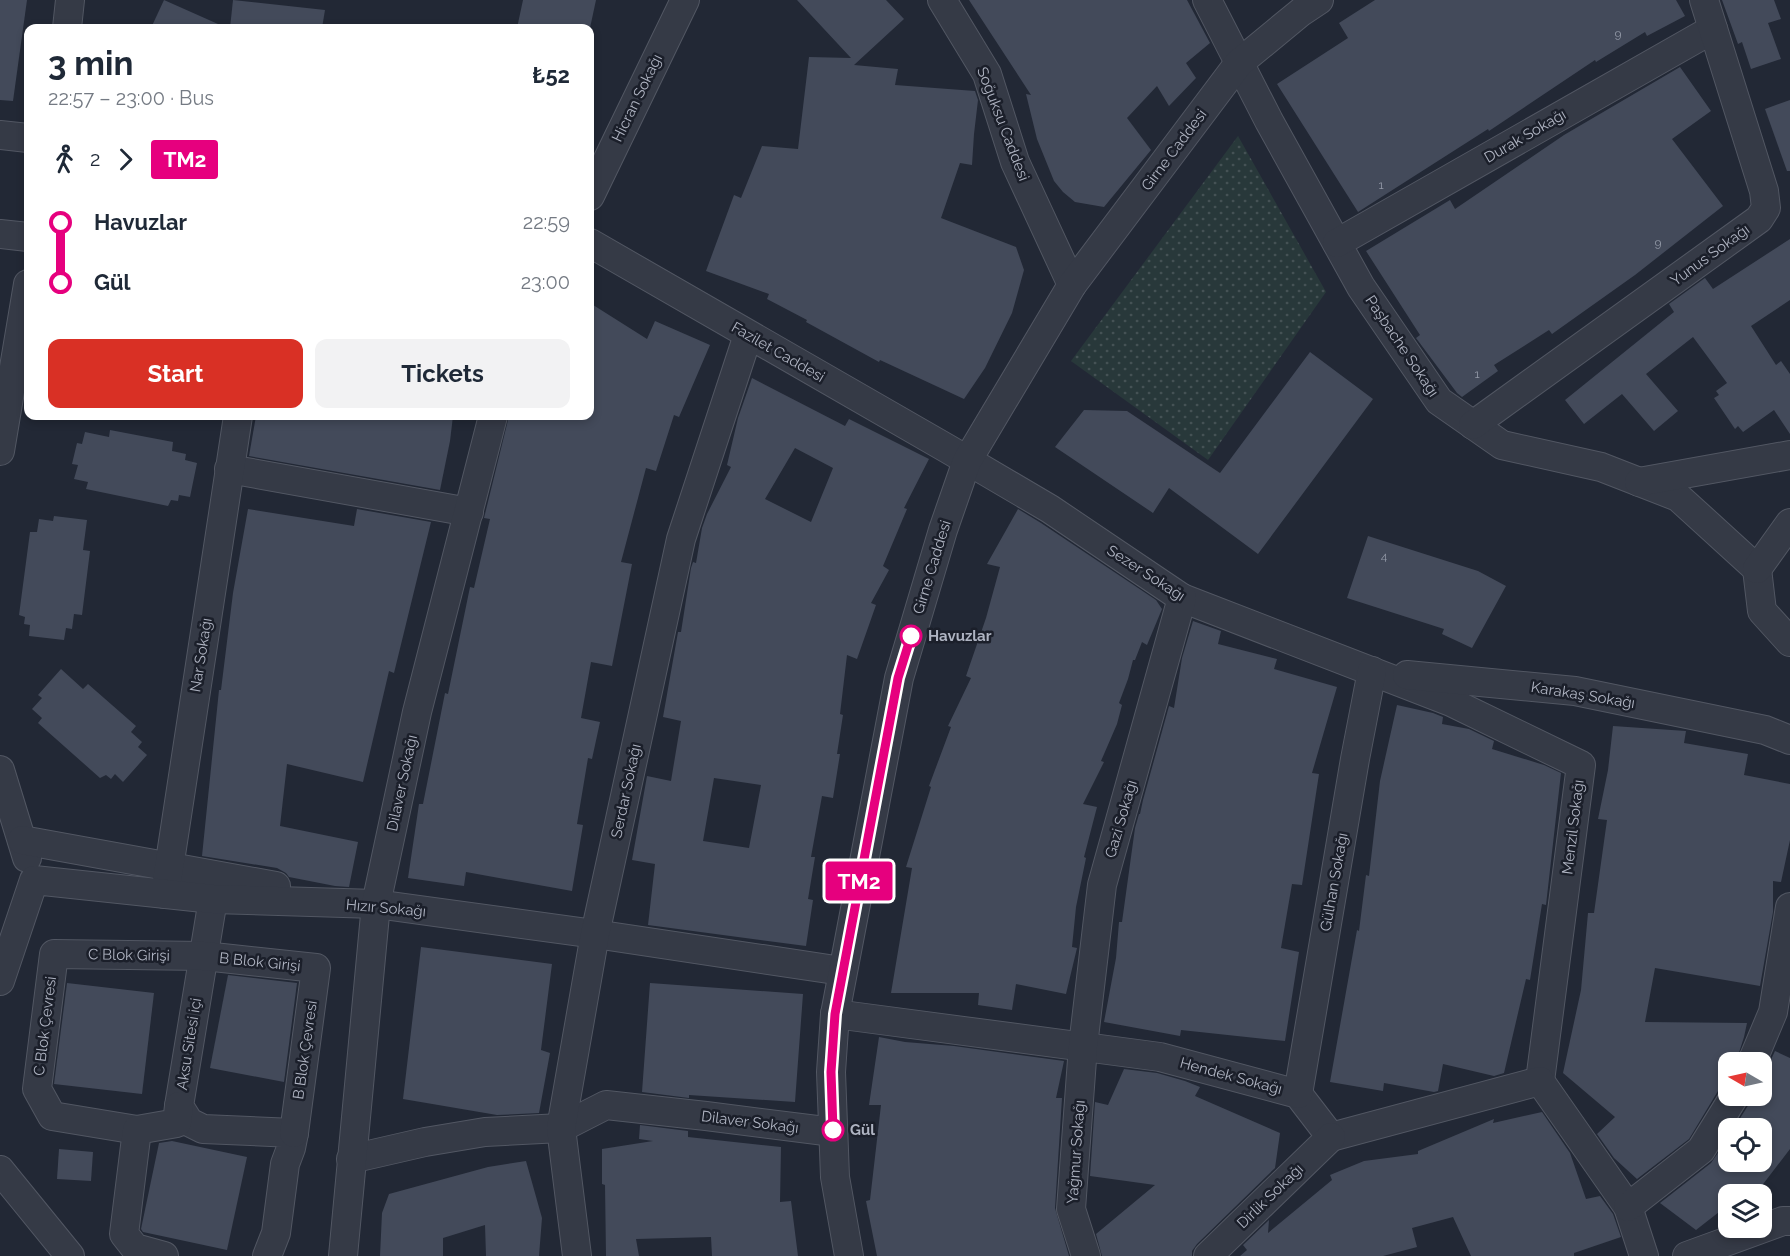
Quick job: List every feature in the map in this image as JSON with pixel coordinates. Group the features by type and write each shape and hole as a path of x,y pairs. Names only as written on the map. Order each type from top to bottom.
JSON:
{"street":[{"path":"67,24 70,0"},
{"name":"Hicran Sokağı","path":"594,188 685,0"},
{"name":"Soğuksu Caddesi","path":"942,0 987,74 1015,162 1072,285"},
{"path":"1207,0 1239,63"},
{"name":"Girne Caddesi","path":"849,1256 836,1177 833,1132 831,1072 835,1014 898,678 943,530 967,461 1072,285 1239,63 1319,0"},
{"name":"Yunus Sokağı","path":"1473,425 1759,219 1766,208 1764,191 1704,0"},
{"name":"Durak Sokağı","path":"1337,243 1713,29"},
{"name":"Paşbache Sokağı","path":"1239,63 1362,287 1439,401 1502,445 1601,467 1678,497 1757,569"},
{"path":"0,234 24,237"},
{"name":"Fazilet Caddesi","path":"594,245 967,461"},
{"path":"0,451 24,308"},
{"name":"Serdar Sokağı","path":"577,1256 561,1128 595,934 681,539 748,335"},
{"name":"Nar Sokağı","path":"167,880 236,420"},
{"name":"Dilaver Sokağı","path":"343,1256 376,904 417,712 493,420"},
{"path":"1639,482 1790,455"},
{"name":"Sezer Sokağı","path":"967,461 1050,509 1182,598 1372,671"},
{"path":"229,469 469,512"},
{"path":"1790,523 1757,569 1762,611 1790,642"},
{"name":"Gazi Sokağı","path":"1083,1046 1102,885 1182,598"},
{"name":"Karakaş Sokağı","path":"1372,671 1575,691 1765,730 1790,740"},
{"name":"Menzil Sokağı","path":"1372,671 1450,702 1581,765 1540,1081"},
{"name":"Gülhan Sokağı","path":"1298,1094 1372,671"},
{"path":"0,770 34,880 0,981"},
{"path":"22,840 167,880 376,904"},
{"name":"Hızır Sokağı","path":"34,880 167,880 213,899 376,904 842,971"},
{"name":"Aksu Sitesi içi","path":"213,899 179,1106 189,1122 203,1130 294,1133"},
{"path":"1756,1052 1773,1012 1790,907"},
{"name":"C Blok Girişi","path":"54,954 204,956"},
{"name":"C Blok Çevresi","path":"54,954 37,1089 52,1116 137,1131"},
{"name":"B Blok Girişi","path":"204,956 316,968"},
{"name":"B Blok Çevresi","path":"294,1133 316,968"},
{"name":"Hendek Sokağı","path":"835,1014 1160,1057 1298,1094 1331,1137"},
{"name":"Yağmur Sokağı","path":"1083,1046 1071,1209 1086,1256"},
{"path":"1331,1137 1540,1081 1628,1207 1644,1256"},
{"path":"164,1256 135,1248 124,1234 137,1131 177,1123 179,1106"},
{"name":"Dilaver Sokağı","path":"351,1159 425,1142 485,1132 561,1128 606,1106 833,1132"},
{"path":"1628,1207 1701,1150 1728,1106"},
{"path":"271,1245 285,1164 294,1133"},
{"name":"Dirlik Sokağı","path":"1208,1256 1331,1137"},
{"path":"0,1170 70,1256"},
{"path":"1687,1256 1783,1221 1790,1221"}],"shaded area":[{"path":"1238,136 1326,292 1208,460 1071,361"}],"building":[{"path":"0,0 27,0 13,101 0,100"},
{"path":"164,0 218,24 153,24"},
{"path":"233,0 325,10 323,24 230,24"},
{"path":"523,0 596,0 591,24 518,24"},
{"path":"797,0 886,0 904,19 854,65 898,69 895,85 975,91 978,100 972,165 960,163 941,218 1016,247 1024,270 1012,313 985,368 964,399 880,360 879,362 767,299 769,294 706,271 734,195 741,198 762,146 798,149 809,57 851,58"},
{"path":"969,0 1187,0 1210,43 1186,63 1196,78 1169,106 1157,86 1127,118 1151,150 1104,207 1075,202 1054,181 1037,139 1026,94 1031,95"},
{"path":"1375,0 1676,0 1685,16 1647,36 1645,32 1596,62 1595,60 1489,131 1488,129 1358,212 1277,84 1348,38 1339,23"},
{"path":"1722,0 1774,0 1781,19 1768,23 1781,59 1751,69 1742,42 1738,44"},
{"path":"1680,67 1711,111 1672,139 1723,206 1635,275 1552,334 1549,330 1494,365 1498,371 1462,397 1416,338 1420,335 1366,251 1450,200 1455,209 1564,135"},
{"path":"1790,100 1790,171 1787,171 1765,109"},
{"path":"1790,239 1790,300 1751,326 1776,365 1781,361 1790,374 1790,434 1774,410 1743,432 1738,426 1735,429 1714,398 1719,395 1716,391 1727,383 1693,337 1646,374 1678,411 1654,431 1622,394 1584,424 1565,400 1674,312 1669,304 1705,278 1713,289"},
{"path":"594,306 647,339 655,321 710,345 679,417 674,415 656,471 646,468 621,562 632,564 612,666 591,662 581,718 600,722 592,759 588,758 577,824 583,825 572,891 466,872 464,886 408,878 419,804 423,804 445,693 448,694 470,587 474,588 490,519 484,518 508,420 594,420"},
{"path":"1310,352 1373,399 1258,554 1169,488 1153,513 1055,447 1084,410 1127,411 1220,473"},
{"path":"752,378 845,426 849,419 929,459 904,508 907,509 883,566 889,570 871,603 876,605 857,659 847,655 840,714 843,715 837,754 840,754 833,798 822,796 811,857 815,857 808,899 813,900 806,946 648,925 655,864 632,860 647,776 671,781 681,721 663,717 678,632 681,632 691,568 693,562 696,563 702,528 731,467 727,465 738,418","holes":["795,448 833,468 811,522 765,499","714,778 761,785 749,848 703,841"]},
{"path":"255,420 453,420 440,490 249,456"},
{"path":"110,430 173,442 172,451 186,454 185,460 197,463 190,497 179,495 178,501 171,500 168,506 86,489 88,482 74,479 78,465 72,464 77,443 82,444 85,432 109,437"},
{"path":"248,509 354,526 357,509 431,522 394,673 389,671 363,782 287,764 280,826 358,842 349,887 289,877 277,868 202,856 219,690 221,690 233,593"},
{"path":"1018,509 1156,600 1162,609 1147,645 1142,642 1133,660 1119,703 1122,705 1117,724 1101,761 1104,762 1083,804 1097,807 1084,857 1086,858 1076,907 1072,947 1077,948 1066,994 1016,984 1012,1010 978,1005 979,993 891,993 912,868 906,867 931,787 929,786 951,727 948,726 971,678 966,676 986,618 1000,567 987,564"},
{"path":"54,516 87,520 83,550 90,551 82,615 74,614 72,629 66,628 64,640 29,636 30,625 24,624 25,617 19,615 30,532 37,532 39,519 53,521"},
{"path":"1368,536 1478,571 1506,586 1472,648 1442,634 1444,629 1347,598"},
{"path":"1193,621 1221,631 1218,644 1277,659 1274,669 1337,687 1312,773 1319,774 1302,885 1292,884 1281,948 1299,952 1285,1041 1181,1030 1180,1036 1104,1022 1116,958 1119,922 1122,922 1135,828 1169,706 1174,708 1182,658"},
{"path":"61,669 83,689 88,684 136,726 131,732 142,742 138,747 147,755 123,782 115,774 111,779 106,775 100,778 38,723 42,718 32,709 42,698 38,695"},
{"path":"1397,705 1443,717 1442,724 1469,729 1494,741 1492,749 1544,765 1561,773 1546,905 1542,904 1530,980 1526,979 1504,1073 1494,1076 1443,1064 1438,1091 1434,1092 1384,1083 1383,1091 1330,1082 1357,930 1359,931 1366,875 1369,876 1380,781"},
{"path":"1613,726 1686,731 1684,743 1748,754 1744,775 1790,784 1790,840 1781,882 1773,881 1773,912 1760,986 1655,968 1645,1022 1747,1023 1739,1052 1718,1052 1718,1091 1689,1139 1637,1179 1614,1158 1597,1134 1615,1117 1563,1073 1581,990 1588,913 1594,913 1607,820 1598,819 1608,770"},
{"path":"421,947 552,964 541,1050 550,1053 539,1113 497,1115 403,1099"},
{"path":"228,975 297,983 284,1082 210,1068"},
{"path":"67,983 154,993 142,1094 54,1084"},
{"path":"650,983 803,994 795,1102 689,1095 689,1098 642,1092"},
{"path":"879,1037 1064,1061 1056,1098 1062,1098 1055,1208 1069,1256 877,1256 866,1201 870,1200 881,1105 869,1105"},
{"path":"1775,1051 1790,1058 1790,1149 1763,1184 1718,1184 1718,1213 1696,1230 1660,1203 1711,1163 1718,1153 1718,1172 1772,1172 1772,1118 1740,1118 1748,1106 1772,1106 1772,1057"},
{"path":"1124,1069 1157,1073 1200,1087 1195,1096 1280,1133 1275,1168 1197,1244 1192,1251 1192,1256 1102,1256 1096,1234 1155,1185 1090,1176 1095,1102 1108,1105"},
{"path":"1542,1112 1570,1153 1586,1199 1600,1196 1613,1214 1621,1237 1574,1253 1574,1256 1471,1256 1453,1217 1412,1228 1417,1247 1383,1256 1240,1256 1247,1250 1243,1245 1269,1220 1268,1233 1332,1180 1330,1175 1364,1161 1418,1154 1418,1151 1494,1119 1493,1123"},
{"path":"640,1125 688,1131 688,1137 781,1147 780,1202 791,1201 798,1256 712,1256 711,1237 636,1239 639,1256 606,1256 602,1149 653,1141 639,1139"},
{"path":"172,1141 247,1157 227,1250 143,1232 141,1229 159,1143"},
{"path":"59,1149 93,1152 91,1181 57,1179"},
{"path":"526,1161 542,1218 539,1256 486,1256 485,1225 443,1238 443,1256 380,1256 382,1213 389,1194 488,1167"}],"bus line":[{"name":"TM2","path":"833,1130 831,1072 835,1014 898,678 911,636"}],"place":[{"name":"Havuzlar","path":"911,636"},
{"name":"Gül","path":"833,1130"}]}
